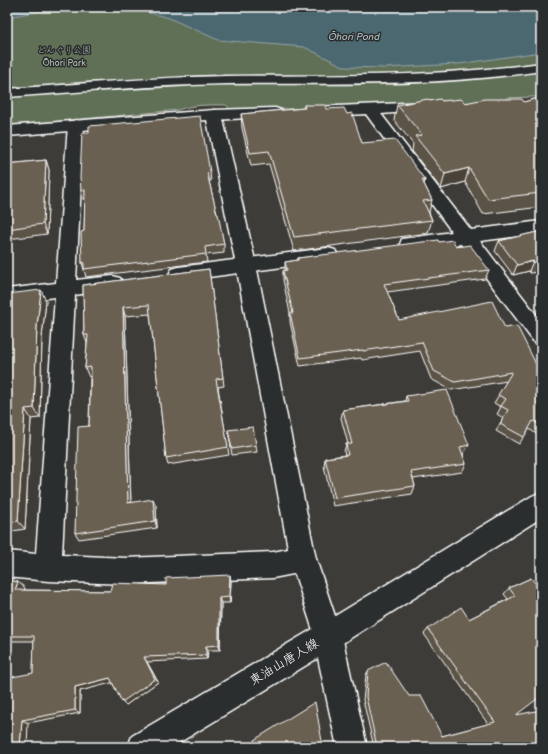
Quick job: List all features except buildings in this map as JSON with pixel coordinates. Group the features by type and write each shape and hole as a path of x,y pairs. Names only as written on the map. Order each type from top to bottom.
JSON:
{"street":[{"path":"7,93 110,84 209,81 336,81 446,77 498,73 541,67"},
{"path":"7,131 214,115 370,111 442,107"},
{"path":"370,111 541,336"},
{"path":"214,115 246,265 303,559 328,636 541,504"},
{"path":"48,568 76,125"},
{"path":"389,247 541,227"},
{"path":"160,276 343,253"},
{"path":"7,296 128,280"},
{"path":"7,564 48,568 126,571 273,565 303,559"},
{"name":"東油山唐人線","path":"143,747 328,636 352,747"}],"green space":[{"name":"Ōhori Park","path":"7,7 541,7 541,95 533,97 506,98 505,101 232,111 226,105 202,105 178,110 7,126"}],"water":[{"path":"7,7 65,7 7,17"},
{"name":"Ōhori Pond","path":"129,7 541,7 541,52 459,64 384,68 345,67 304,47 218,40 169,18"}],"park label":[{"name":"どんぐり公園","path":"64,50"}]}
